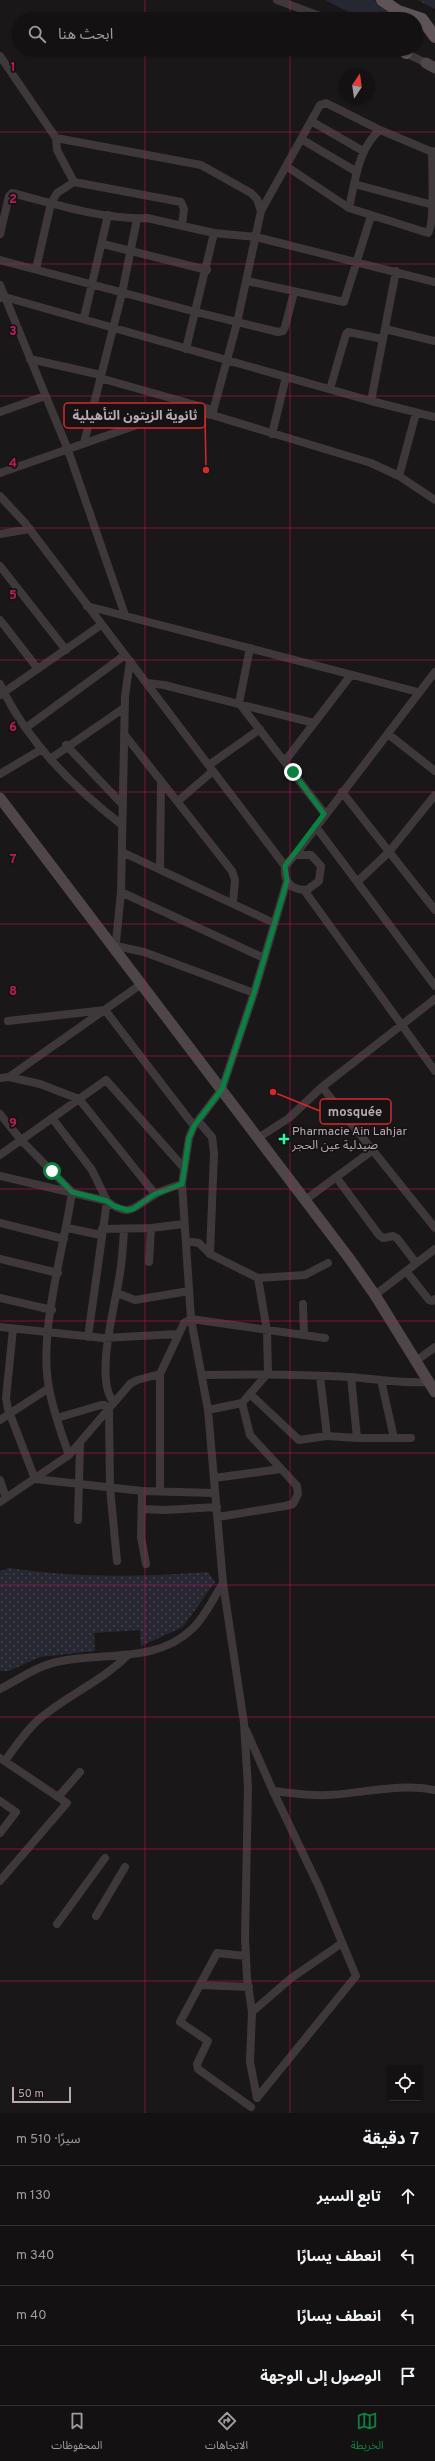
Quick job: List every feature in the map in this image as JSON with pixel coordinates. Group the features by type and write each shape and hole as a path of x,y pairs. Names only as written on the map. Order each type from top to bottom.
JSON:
{"main road":[{"path":"382,0 401,12"},
{"path":"423,20 433,35"},
{"path":"0,798 116,949 140,985 222,1089 375,1294 432,1387"}],"street":[{"path":"277,0 309,12"},
{"path":"0,56 56,138 57,150 74,182"},
{"path":"415,56 432,65"},
{"path":"212,412 225,360 237,323 261,211 286,166 301,139 311,121 320,105 324,102 380,130 434,152 431,228 428,234 349,208 286,166"},
{"path":"311,121 363,151"},
{"path":"349,208 363,151 370,139 380,130"},
{"path":"56,138 201,166 251,193 257,200 261,211"},
{"path":"301,139 357,172"},
{"path":"36,269 50,203 57,193 74,182 182,202 184,209 182,225"},
{"path":"354,184 433,205"},
{"path":"0,234 10,194 108,215 137,219 147,218 214,233 256,237 435,282"},
{"path":"84,318 103,244 108,215"},
{"path":"247,281 344,302 371,216"},
{"path":"84,443 122,293 137,219"},
{"path":"186,349 214,233"},
{"path":"103,244 206,270"},
{"path":"0,260 237,323 283,331 294,292"},
{"path":"371,401 396,271"},
{"path":"0,286 2,297 68,450 125,614"},
{"path":"2,297 84,318 330,390 435,417"},
{"path":"385,328 435,341"},
{"path":"330,390 346,334 348,332 383,339"},
{"path":"30,359 100,376 212,412 272,434 344,454 398,476 435,500"},
{"path":"272,434 286,377"},
{"path":"0,412 45,396"},
{"path":"0,473 176,411 212,412"},
{"path":"398,476 416,413"},
{"path":"0,496 30,529 101,625 128,658 285,866 287,881 254,993 222,1089 196,1124 189,1138 182,1184 191,1319 203,1375 208,1410 223,1583 244,1723 248,1788 246,1956 248,1987 252,2012 250,2051 258,2098 356,1976 320,1887 272,1791 244,1723"},
{"path":"0,534 30,529"},
{"path":"0,566 66,650"},
{"path":"87,606 125,614 418,692"},
{"path":"0,620 38,669"},
{"path":"2,694 101,625"},
{"path":"250,648 240,703 324,814"},
{"path":"128,658 124,708 121,892 116,949 144,952 254,993"},
{"path":"26,727 128,658"},
{"path":"285,761 352,674"},
{"path":"285,866 316,827 324,814 388,734 418,692 433,677"},
{"path":"147,683 164,685 240,703 314,723"},
{"path":"0,684 2,694 50,759 85,795 122,825"},
{"path":"50,759 66,745 124,708"},
{"path":"178,801 211,768 260,729"},
{"path":"124,734 232,871 236,880 233,903"},
{"path":"388,734 435,771"},
{"path":"66,745 122,804"},
{"path":"0,774 42,749"},
{"path":"160,868 161,780"},
{"path":"342,792 435,910"},
{"path":"358,881 389,852 435,795"},
{"path":"316,827 358,881 435,986"},
{"path":"122,852 160,868 274,923"},
{"path":"287,881 292,887 304,890 314,887 319,882 321,866 311,855 295,855"},
{"path":"304,890 435,1071"},
{"path":"121,892 264,958"},
{"path":"9,1077 140,985"},
{"path":"258,1138 289,1118 322,1087 435,999"},
{"path":"8,1021 105,1010"},
{"path":"105,1010 196,1124 212,1137 214,1148 210,1254"},
{"path":"0,1078 9,1077 46,1086 80,1099 155,1194"},
{"path":"0,1155 106,1080 184,1168"},
{"path":"322,1087 435,1228"},
{"path":"0,1114 21,1140 72,1192"},
{"path":"52,1118 92,1170 107,1201 88,1337"},
{"path":"0,1145 11,1147"},
{"path":"305,1200 372,1150"},
{"path":"0,1176 107,1201 114,1206 127,1210 133,1209 155,1194 182,1184"},
{"path":"336,1177 379,1235 383,1238 393,1236 397,1238 416,1263"},
{"path":"69,1455 49,1388 48,1332 72,1192"},
{"path":"0,1222 64,1239"},
{"path":"67,1228 102,1232 184,1224"},
{"path":"149,1262 151,1228"},
{"path":"114,1402 107,1390 107,1338 116,1293 124,1230"},
{"path":"186,1241 199,1243 210,1254 258,1278 305,1275 328,1263"},
{"path":"375,1294 435,1249"},
{"path":"0,1259 58,1273"},
{"path":"406,1271 429,1300 432,1301 435,1299"},
{"path":"208,1410 242,1403 251,1395 268,1373 267,1331 258,1278"},
{"path":"116,1293 135,1300 188,1291"},
{"path":"0,1298 52,1310"},
{"path":"303,1304 304,1335"},
{"path":"160,1491 160,1374 184,1323 191,1319 267,1331 325,1338"},
{"path":"0,1327 107,1338 178,1334"},
{"path":"13,1329 4,1392 8,1409 35,1478"},
{"path":"416,1361 435,1347"},
{"path":"203,1375 268,1373 351,1377 432,1387"},
{"path":"0,1480 3,1500 69,1455 80,1445 114,1402 137,1380 160,1374"},
{"path":"320,1376 327,1436"},
{"path":"351,1377 358,1438"},
{"path":"381,1380 394,1438"},
{"path":"0,1420 49,1388"},
{"path":"251,1395 300,1440 327,1436 358,1438 411,1438"},
{"path":"218,1517 293,1504 298,1494 297,1486 250,1435 242,1403"},
{"path":"57,1418 101,1405 105,1405 109,1410 110,1488 117,1562"},
{"path":"78,1520 80,1445"},
{"path":"214,1478 282,1469"},
{"path":"35,1478 79,1485 142,1491 215,1493"},
{"path":"142,1491 141,1537 146,1564"},
{"path":"142,1509 165,1510 217,1507"},
{"path":"0,1689 44,1665 55,1662 86,1657 128,1655 158,1650 191,1630 200,1620 223,1583"},
{"path":"0,1881 66,1805 65,1801 59,1796 2,1760 37,1721 78,1691 115,1668 128,1655"},
{"path":"59,1796 80,1772"},
{"path":"272,1791 327,1795 391,1787 417,1787 435,1790"},
{"path":"0,1801 16,1812 0,1833"},
{"path":"57,1924 105,1858"},
{"path":"96,1916 125,1867"},
{"path":"252,2012 290,1979 342,1943"},
{"path":"246,1956 217,1953 180,2022 208,2041 197,2064 198,2069 251,2108"},
{"path":"200,1985 248,1987"}],"green space":[{"path":"325,0 374,0 397,12 348,12"},
{"path":"418,0 435,0 435,9"},
{"path":"9,1568 59,1574 108,1576 208,1572 215,1582 183,1627 141,1646 140,1630 94,1633 95,1651 40,1657 9,1671 0,1671 0,1571"}],"place":[{"name":"ثانوية الزيتون التأهيلية","path":"206,470"},
{"name":"mosquée","path":"273,1092"},
{"name":"Pharmacie Ain Lahjar صيدلية عين الحجر","path":"284,1139"}],"route":[{"path":"52,1171 72,1192 107,1201 114,1206 127,1210 133,1209 155,1194 170,1187 182,1184 189,1138 194,1126 222,1089 254,993 287,881 284,874 285,866 295,855 324,814 293,772"}]}
